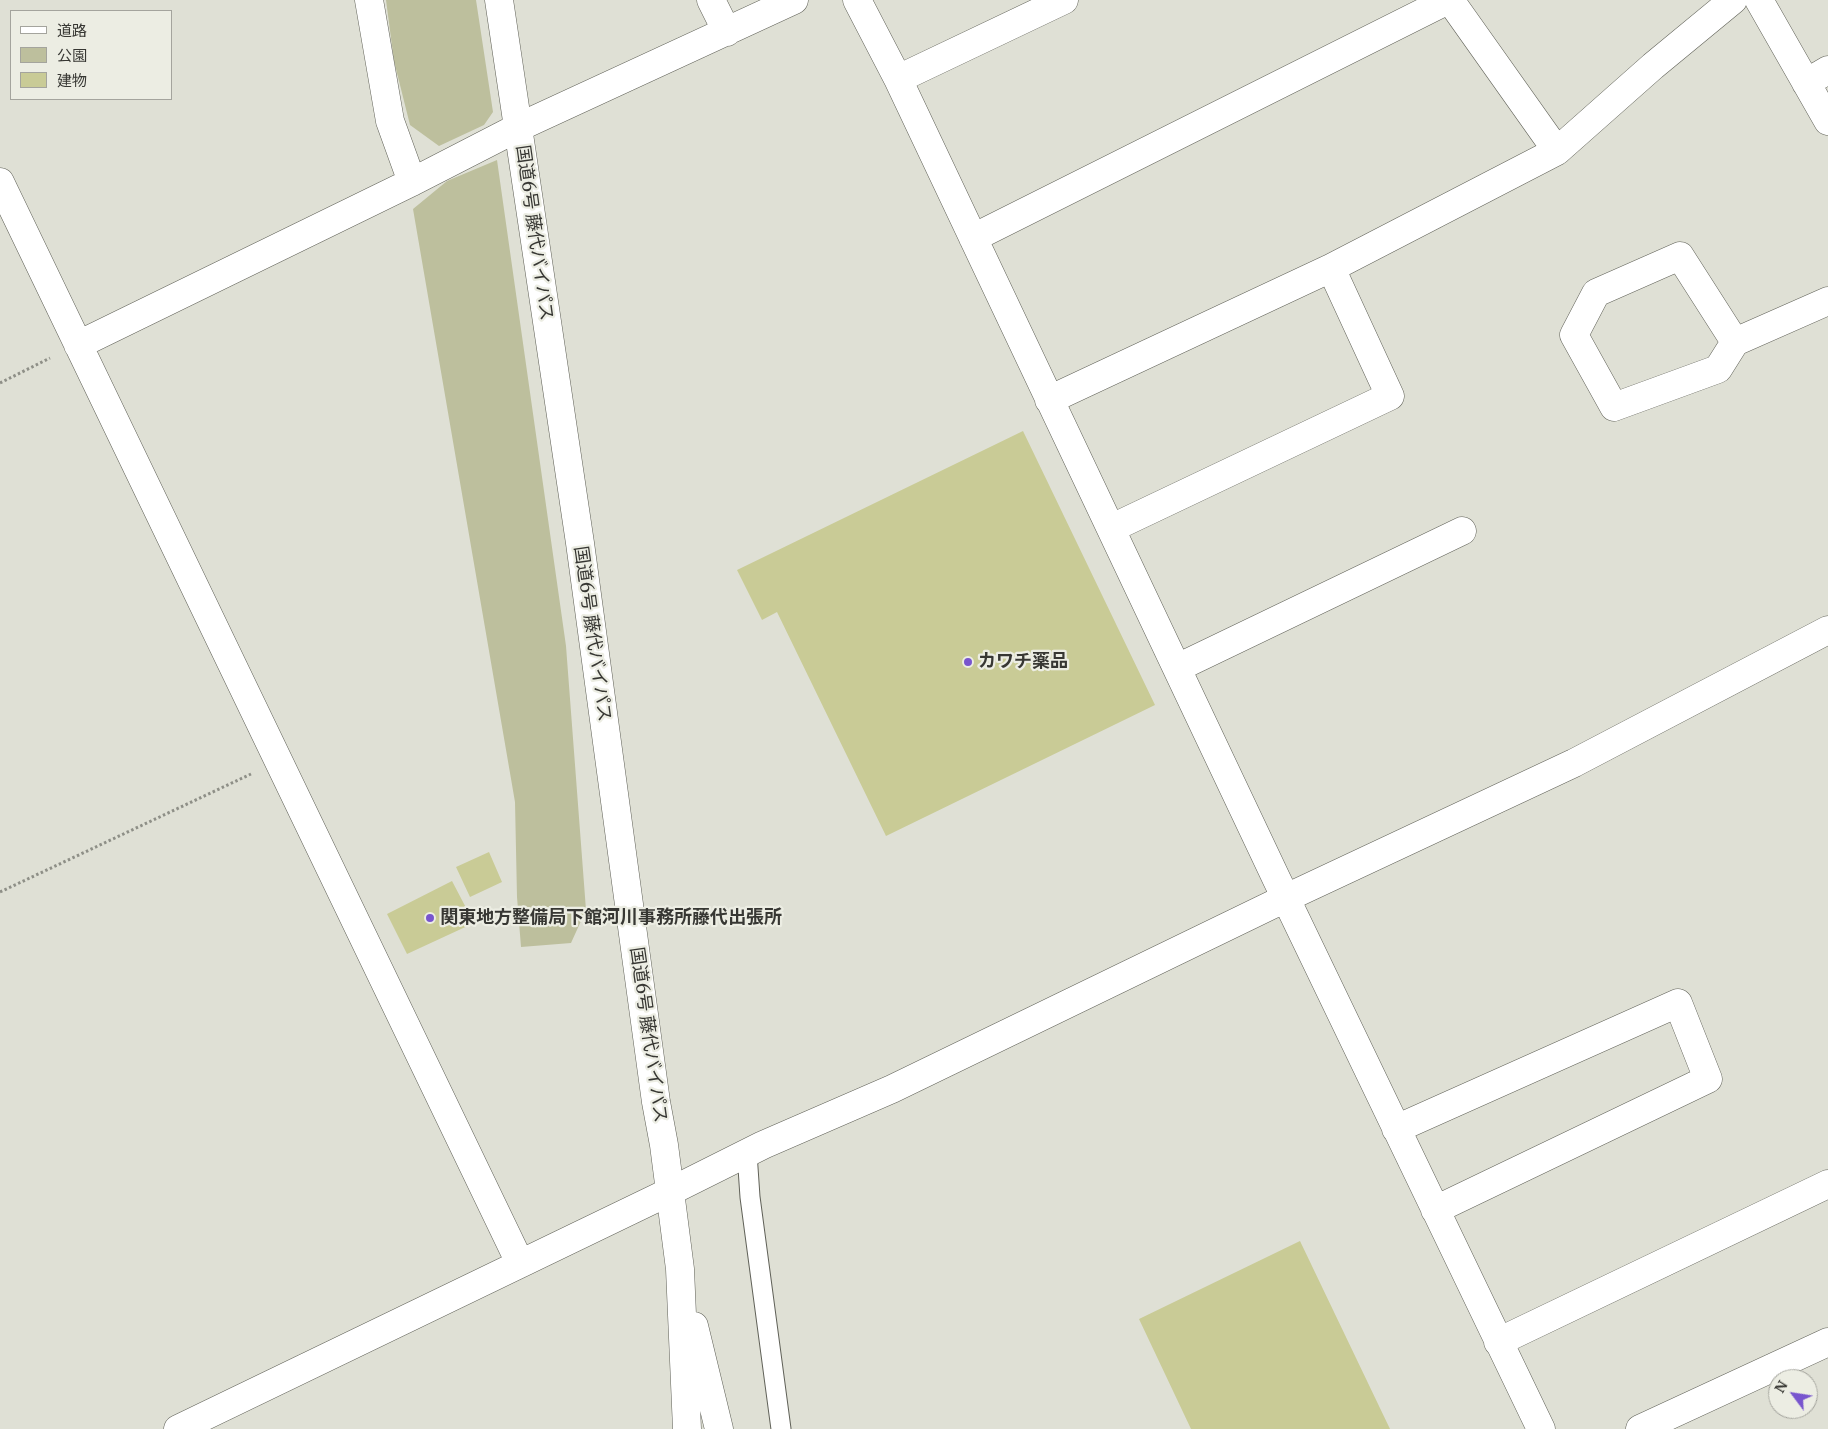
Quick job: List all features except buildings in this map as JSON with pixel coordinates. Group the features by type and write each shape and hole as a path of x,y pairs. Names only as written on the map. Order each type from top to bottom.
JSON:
{"main road":[{"path":"369,0 390,121 412,182"},
{"name":"国道6号 藤代バイパス","path":"499,0 580,543 680,1269 719,1429"},
{"path":"710,0 727,32"},
{"path":"78,345 412,182 519,127 794,0"},
{"path":"857,0 898,79 1434,1210 1540,1429"},
{"path":"898,79 1064,0"},
{"path":"973,238 1449,0 1557,151"},
{"path":"1049,400 1331,268 1557,151 1653,66 1733,0"},
{"path":"1758,0 1817,76 1828,121"},
{"path":"0,182 520,1263"},
{"path":"1735,342 1680,256 1596,293 1574,334 1614,407 1718,369 1735,342 1828,301"},
{"path":"1112,528 1390,396 1331,268"},
{"path":"1177,668 1462,531"},
{"path":"178,1429 747,1153 892,1089 1286,898 1574,763 1828,630"},
{"path":"1396,1129 1678,1003 1708,1079 1434,1210"},
{"path":"1498,1342 1828,1184"},
{"name":"国道6号 藤代バイパス","path":"680,1269 687,1429"},
{"path":"1640,1429 1828,1342"}],"lane":[{"path":"747,1153 750,1197 782,1429"}],"path":[{"path":"0,383 78,345"},
{"path":"0,892 279,761"}],"green space":[{"path":"386,0 476,0 493,112 484,125 439,146 410,125 394,61"},
{"path":"497,160 566,646 586,910 571,943 521,947 517,897 515,802 413,209 447,181"}],"place":[{"name":"カワチ薬品","path":"968,662"},
{"name":"関東地方整備局下館河川事務所藤代出張所","path":"430,918"}]}
